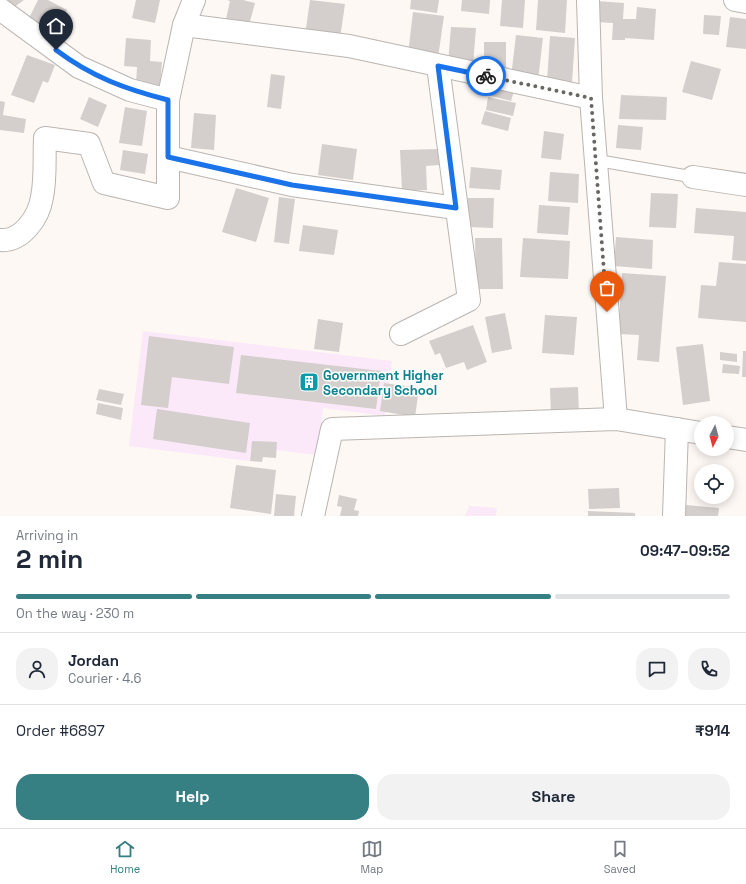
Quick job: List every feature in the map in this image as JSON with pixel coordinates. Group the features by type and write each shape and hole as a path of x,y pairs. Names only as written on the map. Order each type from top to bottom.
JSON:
{"street":[{"path":"0,240 8,241 25,230 35,217 42,198 45,138 89,144 104,183 168,198 168,100 184,25 194,0"},
{"path":"588,0 591,98 595,160 616,419"},
{"path":"735,0 746,2"},
{"path":"0,9 79,67 130,90 168,100"},
{"path":"184,25 350,46 591,98"},
{"path":"401,334 469,300 438,66"},
{"path":"168,157 292,185 456,208"},
{"path":"693,177 746,185"},
{"path":"313,516 332,429 616,419 694,432"},
{"path":"674,516 678,429"},
{"path":"734,438 746,440"}],"lane":[{"path":"595,160 693,177"}],"shaded area":[{"path":"143,331 392,361 385,416 323,408 317,455 251,447 249,461 129,446"},
{"path":"469,506 497,508 496,516 465,516"}],"building":[{"path":"8,0 24,0 13,8"},
{"path":"38,0 48,0 67,10 54,35 27,22"},
{"path":"136,0 160,0 155,23 132,18"},
{"path":"227,0 243,0 255,3 249,25 226,19 230,1"},
{"path":"310,0 345,4 340,39 305,35"},
{"path":"411,0 439,0 437,13 410,9"},
{"path":"462,0 490,0 489,14 461,11"},
{"path":"502,0 525,0 523,28 500,26"},
{"path":"538,0 567,0 565,33 536,30"},
{"path":"597,1 624,3 623,19 636,19 637,7 656,9 654,40 625,38 625,40 612,40 613,23 595,22"},
{"path":"413,12 444,16 438,58 408,54"},
{"path":"704,15 721,16 719,35 703,34"},
{"path":"730,17 746,19 746,49 726,47"},
{"path":"451,27 476,28 473,65 448,63"},
{"path":"516,35 543,38 538,80 511,77"},
{"path":"550,36 575,38 572,83 547,81"},
{"path":"126,38 151,40 150,61 162,62 160,86 136,84 137,67 124,66"},
{"path":"484,42 506,42 506,73 484,73"},
{"path":"27,55 55,65 48,83 43,81 34,103 11,95"},
{"path":"691,61 721,69 712,100 682,92"},
{"path":"271,74 285,76 281,109 267,107"},
{"path":"486,85 514,91 511,101 484,94"},
{"path":"621,95 667,97 666,120 619,119"},
{"path":"89,97 107,105 98,127 80,119"},
{"path":"488,97 516,103 513,116 486,110"},
{"path":"0,101 5,102 3,115 26,119 24,133 0,130"},
{"path":"125,107 147,111 142,146 119,143"},
{"path":"485,111 511,118 508,131 481,124"},
{"path":"194,113 216,115 214,150 191,148"},
{"path":"618,125 643,127 641,150 616,148"},
{"path":"544,131 564,134 561,160 541,158"},
{"path":"322,144 357,149 353,180 318,175"},
{"path":"438,149 439,165 426,166 427,190 402,191 400,150"},
{"path":"123,150 148,154 145,174 120,170"},
{"path":"471,167 502,170 500,190 469,188"},
{"path":"550,172 579,174 578,203 548,201"},
{"path":"236,188 269,198 256,242 222,232"},
{"path":"651,193 678,194 676,228 649,227"},
{"path":"279,197 295,199 289,244 274,242"},
{"path":"468,198 494,198 493,228 468,227"},
{"path":"539,205 570,207 568,235 537,233"},
{"path":"696,208 746,212 746,261 732,260 734,236 694,233"},
{"path":"303,225 338,230 334,255 299,251"},
{"path":"616,237 653,240 652,269 614,266"},
{"path":"475,238 502,238 503,289 476,289"},
{"path":"523,238 570,241 568,279 520,277"},
{"path":"719,262 746,264 746,322 698,318 701,285 716,286"},
{"path":"622,273 666,276 659,362 637,360 639,335 618,334"},
{"path":"505,313 512,349 492,353 485,317"},
{"path":"545,315 577,317 574,355 542,353"},
{"path":"318,319 343,323 339,352 314,349"},
{"path":"473,325 487,362 467,370 464,362 446,368 440,353 435,355 429,341"},
{"path":"149,336 234,347 229,384 172,377 168,408 141,405"},
{"path":"703,344 710,401 683,405 676,347"},
{"path":"743,351 746,351 746,377 742,377"},
{"path":"720,352 737,354 737,362 720,360"},
{"name":"Government Higher Secondary School","path":"241,355 381,371 376,409 236,393"},
{"path":"723,364 740,366 739,374 722,373"},
{"path":"384,383 419,388 415,417 380,411"},
{"path":"578,387 579,415 551,416 550,388"},
{"path":"99,389 124,394 121,405 96,400"},
{"path":"98,403 123,408 121,420 96,414"},
{"path":"157,409 250,423 246,453 153,439"},
{"path":"252,441 277,442 276,458 263,457 262,462 250,461"},
{"path":"236,465 276,470 271,514 230,508"},
{"path":"619,488 620,508 589,509 588,489"},
{"path":"276,494 296,496 294,516 274,516"},
{"path":"339,495 357,499 354,510 359,511 358,516 340,516 342,507 337,506"},
{"path":"686,505 719,508 718,516 685,516"},
{"path":"588,511 635,513 635,516 588,516"}],"way so far":[{"path":"486,76 591,98 607,312"}],"place":[{"name":"Government Higher Secondary School","path":"309,382"}],"route":[{"path":"56,50 79,67 130,90 168,100 168,157 292,185 456,208 438,66 486,76"}]}
